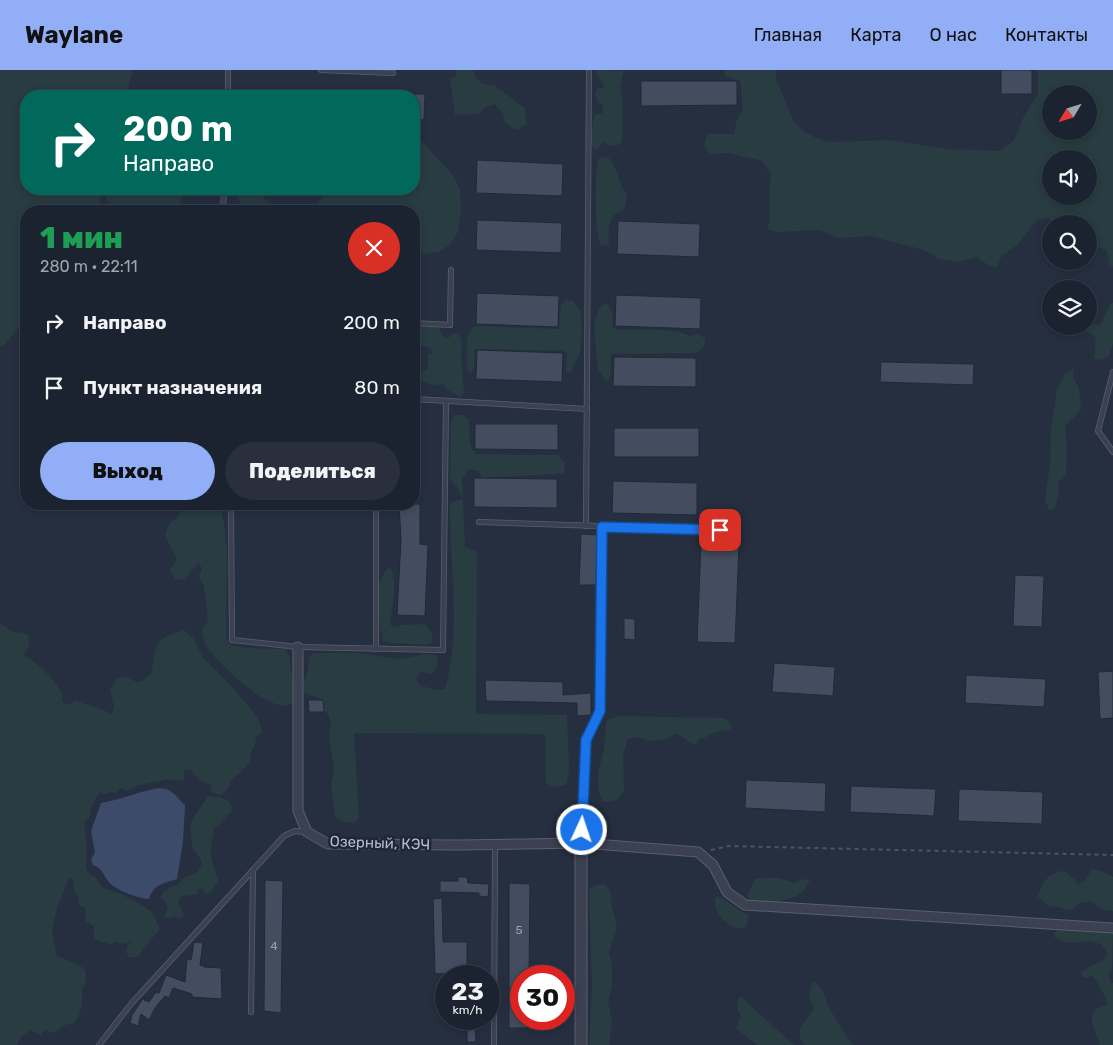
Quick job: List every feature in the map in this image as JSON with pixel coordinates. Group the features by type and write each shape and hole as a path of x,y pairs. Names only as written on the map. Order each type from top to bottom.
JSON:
{"street":[{"path":"298,647 298,811 307,832"},
{"path":"581,1045 581,843 586,740 600,711"},
{"name":"Озерный, КЭЧ","path":"307,832 328,844 581,843 698,852"},
{"path":"698,852 713,865 726,892 745,905 1113,928"}],"lane":[{"path":"228,90 229,72 234,70"},
{"path":"321,70 393,73"},
{"path":"586,526 589,70"},
{"path":"420,323 450,325 451,270"},
{"path":"1113,372 1098,431 1113,452"},
{"path":"420,399 587,409"},
{"path":"231,510 232,640 298,647 443,650 446,401"},
{"path":"376,510 376,649"},
{"path":"479,522 720,530"},
{"path":"600,711 602,527"},
{"path":"100,1045 131,1004 284,836 295,831 307,832"},
{"path":"494,1045 495,844"},
{"path":"251,1012 254,870"}],"path":[{"path":"698,852 729,846 1113,855"}],"green space":[{"path":"0,70 133,70 128,90 20,90 20,195 101,195 99,205 20,205 20,326 4,345 0,346"},
{"path":"456,70 473,70 475,77 483,84 494,85 525,108 527,124 517,130 505,123 503,113 494,104 478,114 455,115 450,79 456,76"},
{"path":"596,70 624,71 620,87 623,104 622,142 616,146 603,142 597,150 589,146 594,115 603,113 602,104 598,102 595,95 597,89 604,87"},
{"path":"726,70 776,70 776,79 793,120 802,130 828,142 889,140 949,149 999,151 1014,140 1024,116 1038,94 1038,70 1113,70 1113,267 1110,265 1107,250 1097,247 1097,215 1042,215 1042,219 1037,220 1018,244 1001,257 997,268 989,266 977,257 957,262 939,259 924,250 870,236 838,238 820,230 776,232 768,229 771,175 762,161 728,153 711,154 704,147 707,134 734,134 736,122 743,109 740,81 724,75"},
{"path":"420,142 422,142 452,174 460,189 461,209 458,232 450,244 439,252 424,254 420,251 420,205 316,205 324,195 420,195"},
{"path":"608,157 627,195 625,207 621,212 613,216 609,225 609,245 601,246 596,217 597,166 598,159"},
{"path":"108,195 181,195 181,205 111,205 106,198"},
{"path":"237,195 262,195 273,205 240,205"},
{"path":"565,300 573,301 580,310 582,330 580,353 571,372 569,373 566,370 567,353 563,351 475,349 472,372 467,371 467,339 472,328 477,326 559,329 561,305"},
{"path":"606,303 611,312 613,328 619,330 676,331 690,336 698,334 705,338 704,345 696,353 611,354 611,372 606,382 599,371 597,362 594,325 599,308"},
{"path":"1111,303 1113,303 1113,343 1109,356 1102,360 1094,358 1096,338 1092,335 1097,335 1097,325 1100,326"},
{"path":"427,324 438,327 443,336 448,338 454,333 460,336 464,393 460,397 448,390 443,384 433,385 422,382 420,373 428,368 428,355 432,353 431,349 426,346 420,346 420,327"},
{"path":"1074,369 1073,378 1079,388 1081,410 1065,426 1067,446 1066,474 1059,481 1055,508 1049,510 1045,499 1050,465 1051,429 1057,390 1065,373"},
{"path":"454,415 463,415 469,420 470,445 476,454 558,455 565,463 564,473 482,478 478,471 469,469 462,479 465,547 477,552 476,714 567,715 569,770 566,785 554,787 546,783 545,734 354,733 359,818 354,823 341,821 335,816 331,784 334,770 329,737 331,723 328,713 324,712 323,700 305,693 303,685 308,671 309,658 313,653 360,653 400,659 425,654 437,655 438,664 432,674 421,672 416,678 421,686 437,690 445,689 450,667 454,621 450,503 462,499 457,486 450,479 451,422"},
{"path":"220,510 222,512 227,554 226,635 228,642 238,647 285,649 289,655 295,695 293,703 285,706 263,699 241,682 215,658 212,652 209,652 202,635 202,627 208,622 204,586 199,578 202,568 198,563 185,580 175,579 170,570 177,559 165,537 167,528 171,522 177,519 181,511"},
{"path":"388,568 391,569 394,581 391,626 425,624 432,633 433,642 428,645 383,641 378,613 378,593 379,584"},
{"path":"0,623 15,633 21,632 28,635 29,645 24,654 55,683 63,695 62,701 68,705 76,701 104,710 111,715 114,707 110,689 117,678 122,676 140,682 147,678 152,673 154,653 158,644 165,637 183,629 194,639 203,658 234,689 258,718 262,731 261,734 256,736 250,761 231,781 229,788 222,795 213,793 211,784 201,781 190,769 184,771 184,779 180,781 168,779 136,786 128,791 121,788 116,793 104,794 100,792 90,809 91,815 84,823 86,869 91,875 95,876 102,887 123,895 152,912 160,929 139,955 135,957 129,957 126,948 133,940 120,944 115,941 110,945 94,939 94,926 85,922 86,908 79,904 79,896 74,892 73,879 69,877 61,900 58,903 52,930 57,956 82,967 86,971 86,982 82,989 82,1006 74,1023 65,1025 54,1033 45,1030 41,1036 31,1030 21,1037 17,1045 0,1045"},
{"path":"618,716 724,718 731,724 731,729 700,738 696,744 692,744 677,733 665,740 652,741 632,737 626,741 626,748 623,751 624,790 617,800 607,802 603,801 598,784 598,776 607,720"},
{"path":"208,796 225,799 231,804 232,808 231,813 214,828 211,852 218,881 211,892 205,894 202,887 197,894 182,896 178,902 184,915 180,919 175,916 171,918 164,917 168,908 166,902 160,898 164,891 180,883 185,877 196,873 202,864 201,859 193,850 190,829 193,818"},
{"path":"1092,869 1113,877 1113,911 1104,910 1091,901 1080,903 1070,911 1048,906 1037,896 1047,879 1054,873 1064,871 1078,885 1084,881"},
{"path":"778,878 795,883 803,879 810,880 805,889 797,896 762,906 750,900 747,896 755,879"},
{"path":"605,884 610,891 617,928 609,953 612,966 612,986 608,1002 612,1021 609,1045 589,1045 592,988 589,890 596,885"},
{"path":"716,896 749,916 746,927 733,927 724,921 717,911"},
{"path":"1059,929 1113,933 1112,968 1109,976 1111,983 1113,983 1113,1045 1100,1045 1092,1020 1092,1015 1095,1011 1108,1004 1105,997 1092,976 1084,978 1081,973 1103,960 1107,953 1101,944 1089,941 1064,942 1055,938 1054,932"},
{"path":"813,980 822,989 828,1006 853,1045 805,1045 800,1039 800,1028 814,1009 809,996"},
{"path":"740,996 794,1045 758,1045 736,1029 741,1017 737,1007"}],"water":[{"path":"159,788 171,791 185,805 183,841 177,879 156,887 149,899 145,899 128,894 112,885 101,870 93,865 91,859 95,853 91,831 101,803"}],"building":[{"path":"1001,70 1032,70 1032,94 1001,94"},
{"path":"641,81 737,81 737,105 641,106"},
{"path":"420,94 425,94 424,120 420,120"},
{"path":"477,160 563,164 562,196 476,193"},
{"path":"477,220 562,223 561,253 476,250"},
{"path":"618,221 700,224 699,257 617,254"},
{"path":"477,293 559,296 558,327 476,324"},
{"path":"616,295 701,298 700,329 615,326"},
{"path":"477,350 563,353 562,382 476,379"},
{"path":"614,357 696,358 696,387 613,386"},
{"path":"881,362 974,364 973,385 880,382"},
{"path":"475,424 558,424 558,450 475,449"},
{"path":"614,428 699,428 699,457 614,457"},
{"path":"474,478 557,479 557,508 474,507"},
{"path":"613,481 697,483 697,515 612,513"},
{"path":"399,510 420,510 420,544 428,545 425,616 397,615 401,540"},
{"path":"581,534 598,535 596,585 579,585"},
{"path":"701,543 739,545 735,643 697,642"},
{"path":"1015,575 1044,576 1042,627 1013,626"},
{"path":"624,618 635,619 635,640 624,639"},
{"path":"774,663 835,667 833,696 772,692"},
{"path":"1113,671 1113,718 1100,719 1098,672"},
{"path":"966,675 1046,679 1044,707 965,703"},
{"path":"485,680 563,682 563,695 591,693 591,715 577,716 577,703 486,701"},
{"path":"308,700 323,700 324,712 309,712"},
{"path":"746,780 826,783 825,812 745,808"},
{"path":"851,786 936,789 934,816 850,812"},
{"path":"959,789 1043,792 1042,824 958,821"},
{"path":"458,877 467,877 468,883 489,884 488,897 479,896 479,893 440,892 440,881 458,881"},
{"path":"265,880 283,881 281,1013 264,1011"},
{"path":"509,883 530,884 529,965 510,965 509,1028"},
{"path":"442,898 443,942 467,942 467,965 435,965 435,974 433,899"},
{"path":"194,942 203,943 200,965 221,968 222,999 192,997 192,994 173,988 169,998 165,996 155,1008 149,1020 141,1014 138,1026 130,1023 132,1015 144,997 144,1000 149,1002 156,992 159,993 166,975 185,982 187,959 191,960"},
{"path":"467,1030 475,1030 476,1042 467,1042"}],"route":[{"path":"582,830 586,740 600,711 602,527 720,530"}]}
